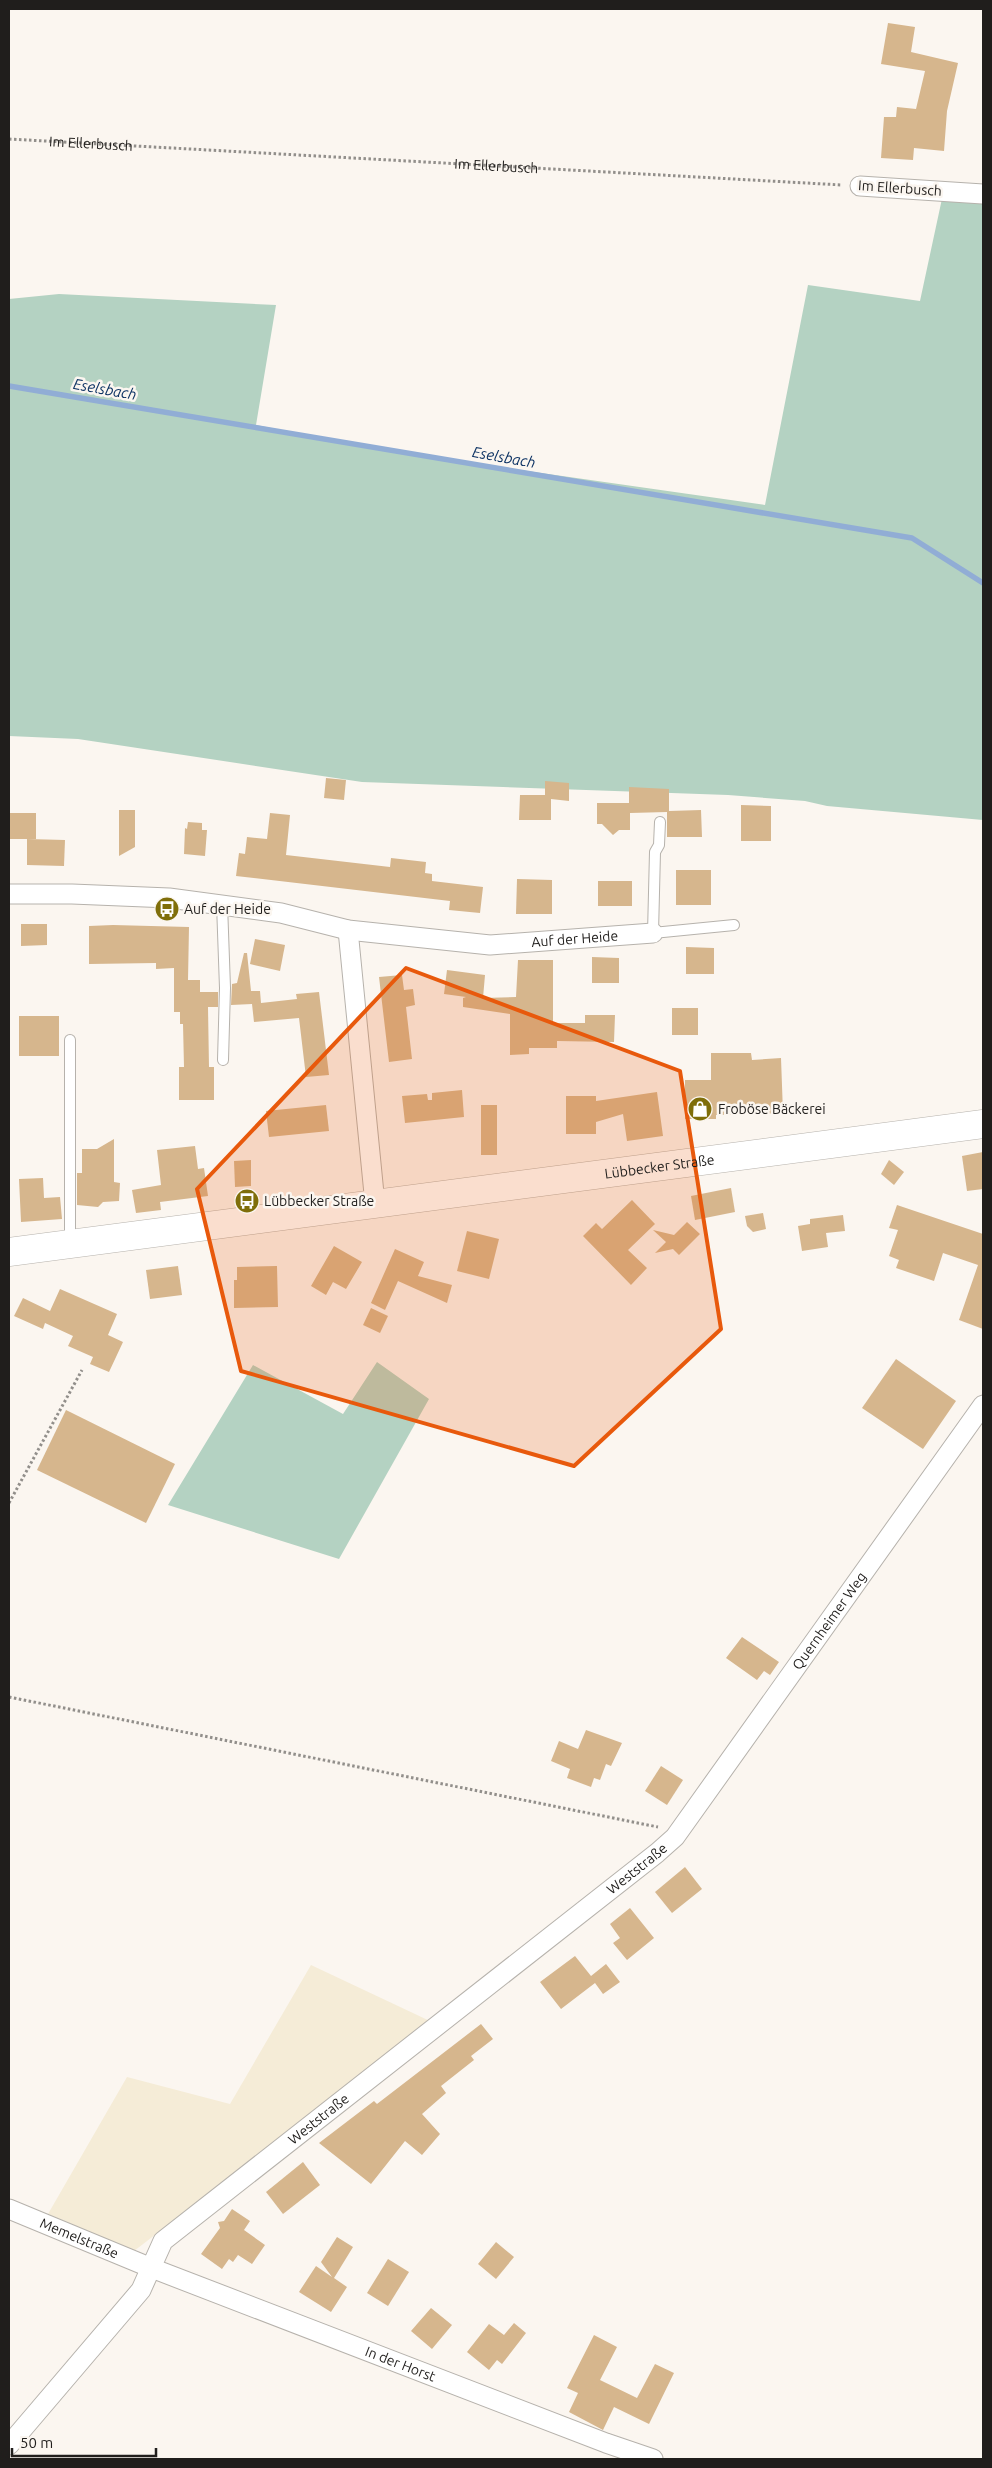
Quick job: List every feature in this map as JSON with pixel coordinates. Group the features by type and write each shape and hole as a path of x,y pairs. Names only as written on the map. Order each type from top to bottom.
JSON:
{"main road":[{"name":"Lübbecker Straße","path":"9,1252 983,1124"}],"street":[{"name":"Im Ellerbusch","path":"860,186 983,194"},
{"name":"Auf der Heide","path":"9,894 72,894 169,898 281,913 348,930 490,945 652,933"},
{"path":"348,930 375,1204"},
{"name":"Quernheimer Weg","path":"675,1837 983,1405"},
{"name":"Weststraße","path":"9,2445 141,2290 149,2267 163,2241 658,1854 675,1837"},
{"name":"Memelstraße","path":"9,2209 149,2267"},
{"name":"In der Horst","path":"149,2267 606,2443 653,2459"}],"lane":[{"path":"660,822 659,845 655,852 652,933 734,925"},
{"path":"222,904 225,988 223,1060"},
{"path":"70,1040 70,1244"}],"path":[{"name":"Im Ellerbusch","path":"9,139 860,186"},
{"path":"9,1503 82,1370"},
{"path":"9,1697 660,1828 675,1837"}],"highlighted area":[{"path":"406,968 680,1071 721,1329 574,1466 241,1371 197,1189"}],"shaded area":[{"path":"311,1965 432,2022 134,2251 48,2214 127,2077 230,2104"}],"green space":[{"path":"943,194 983,198 983,820 827,806 805,801 728,795 362,782 78,739 9,736 9,299 59,294 276,305 256,425 381,450 765,505 808,285 920,301"},
{"path":"377,1362 429,1399 339,1559 168,1505 253,1365 343,1414"}],"building":[{"path":"888,23 915,27 911,52 958,63 947,111 944,151 914,148 913,160 881,158 884,117 896,117 897,107 916,109 925,71 881,64"},
{"path":"326,778 346,780 344,800 324,798"},
{"path":"545,781 569,783 569,801 551,799 551,820 519,820 520,795 545,795"},
{"path":"629,787 669,789 669,811 701,810 702,837 667,837 667,812 630,813 630,830 619,830 613,835 602,824 597,824 597,803 629,803"},
{"path":"741,805 771,806 771,841 741,841"},
{"path":"119,810 135,810 135,847 119,856"},
{"path":"9,813 36,813 36,839 9,839"},
{"path":"270,813 290,815 286,855 390,867 391,858 426,862 425,873 432,874 432,881 483,887 480,913 449,910 450,901 236,876 239,853 245,854 247,837 267,839"},
{"path":"188,822 202,823 202,830 207,830 205,856 184,854 185,828 187,829"},
{"path":"27,839 65,840 64,866 27,865"},
{"path":"676,870 711,870 711,905 676,905"},
{"path":"517,879 552,880 552,914 516,914"},
{"path":"598,881 632,881 632,906 598,906"},
{"path":"21,924 47,924 47,945 21,946"},
{"path":"89,926 189,927 188,980 200,980 200,992 218,992 218,1007 208,1007 209,1067 214,1067 214,1100 179,1100 179,1067 184,1067 183,1024 180,1024 180,1012 174,1012 174,968 156,969 156,963 89,964"},
{"path":"255,939 285,945 280,971 250,964"},
{"path":"686,947 714,948 714,974 686,974"},
{"path":"244,953 247,953 251,991 260,991 261,1003 297,999 296,994 319,992 329,1075 306,1077 299,1018 254,1022 252,1004 231,1005 232,984 237,983"},
{"path":"592,957 619,958 619,983 592,983"},
{"path":"518,960 553,960 553,1023 585,1023 585,1015 615,1015 614,1042 557,1041 557,1048 529,1048 529,1054 510,1055 510,1014 463,1007 463,998 466,997 444,994 447,970 485,975 483,998 516,997"},
{"path":"402,975 404,990 413,989 415,1005 406,1007 412,1059 389,1062 379,977"},
{"path":"672,1008 698,1008 698,1035 672,1035"},
{"path":"19,1016 59,1016 59,1056 19,1056"},
{"path":"711,1053 751,1053 752,1060 781,1058 783,1113 716,1115 716,1119 685,1119 685,1080 711,1080"},
{"path":"462,1090 464,1117 405,1123 402,1096 427,1094 428,1100 432,1100 432,1093"},
{"path":"657,1092 663,1136 627,1141 623,1114 596,1122 596,1134 566,1134 566,1096 596,1096 596,1101"},
{"path":"326,1105 329,1131 269,1137 266,1111"},
{"path":"481,1105 497,1105 497,1155 481,1155"},
{"path":"114,1139 114,1182 120,1183 119,1201 103,1202 98,1207 77,1205 77,1173 82,1173 82,1149 97,1149"},
{"path":"195,1146 198,1169 204,1168 208,1196 160,1202 161,1210 136,1213 132,1190 161,1185 157,1150"},
{"path":"983,1152 983,1189 967,1191 962,1156"},
{"path":"251,1160 251,1186 235,1187 234,1161"},
{"path":"889,1160 904,1172 894,1185 881,1174"},
{"path":"43,1178 44,1198 60,1197 62,1219 21,1222 19,1179"},
{"path":"731,1188 735,1212 695,1220 691,1196"},
{"path":"632,1200 655,1224 628,1250 647,1268 631,1285 583,1236 596,1223 602,1229"},
{"path":"897,1205 983,1234 983,1329 959,1320 978,1265 943,1253 934,1281 896,1268 899,1260 889,1256 898,1230 889,1228"},
{"path":"763,1213 766,1229 753,1232 747,1226 745,1216"},
{"path":"843,1215 845,1231 826,1233 828,1247 802,1251 798,1226 810,1224 810,1219"},
{"path":"687,1222 700,1234 679,1255 673,1249 655,1253 666,1242 653,1230 674,1235"},
{"path":"467,1231 499,1239 489,1279 457,1271"},
{"path":"334,1246 362,1262 346,1289 333,1282 326,1295 311,1286"},
{"path":"395,1249 424,1262 418,1276 452,1285 447,1303 398,1281 385,1310 371,1303"},
{"path":"178,1266 182,1295 150,1299 146,1270"},
{"path":"277,1266 278,1307 234,1308 234,1280 237,1280 237,1267"},
{"path":"60,1289 117,1314 108,1335 123,1342 109,1372 90,1364 93,1357 68,1346 73,1336 45,1323 43,1329 14,1316 23,1298 50,1311"},
{"path":"371,1308 388,1316 380,1333 363,1325"},
{"path":"896,1359 956,1401 923,1449 862,1408"},
{"path":"66,1410 175,1464 146,1523 37,1470"},
{"path":"742,1637 779,1662 770,1675 764,1671 757,1680 726,1658"},
{"path":"586,1730 622,1743 611,1766 606,1764 600,1780 594,1778 591,1787 567,1778 570,1769 551,1761 559,1741 578,1749"},
{"path":"661,1766 683,1780 667,1805 645,1791"},
{"path":"685,1867 702,1889 672,1913 655,1892"},
{"path":"630,1908 654,1938 627,1960 613,1943 620,1938 610,1924"},
{"path":"575,1956 591,1976 606,1964 620,1982 603,1994 595,1983 561,2009 540,1982"},
{"path":"481,2024 493,2039 471,2056 474,2060 441,2086 446,2093 422,2114 440,2134 422,2155 405,2141 371,2184 319,2143 374,2101 377,2104"},
{"path":"303,2162 320,2185 283,2214 266,2192"},
{"path":"232,2209 250,2221 244,2230 265,2245 252,2264 238,2255 233,2262 229,2259 222,2269 201,2254 220,2228 218,2222 224,2221"},
{"path":"337,2237 353,2247 334,2278 347,2287 331,2312 299,2292 316,2266 332,2277 321,2262"},
{"path":"496,2242 514,2257 496,2279 478,2264"},
{"path":"388,2259 409,2272 388,2306 367,2293"},
{"path":"431,2308 452,2325 432,2349 411,2331"},
{"path":"514,2323 526,2333 502,2364 497,2360 489,2370 467,2352 489,2324 504,2335"},
{"path":"594,2335 617,2347 600,2380 637,2398 655,2364 674,2373 649,2424 614,2407 603,2430 569,2412 578,2393 567,2388"}],"waterway":[{"name":"Eselsbach","path":"9,386 912,538 983,583"}],"place":[{"name":"Auf der Heide","path":"167,909"},
{"name":"Froböse Bäckerei","path":"700,1109"},
{"name":"Lübbecker Straße","path":"247,1201"}]}
